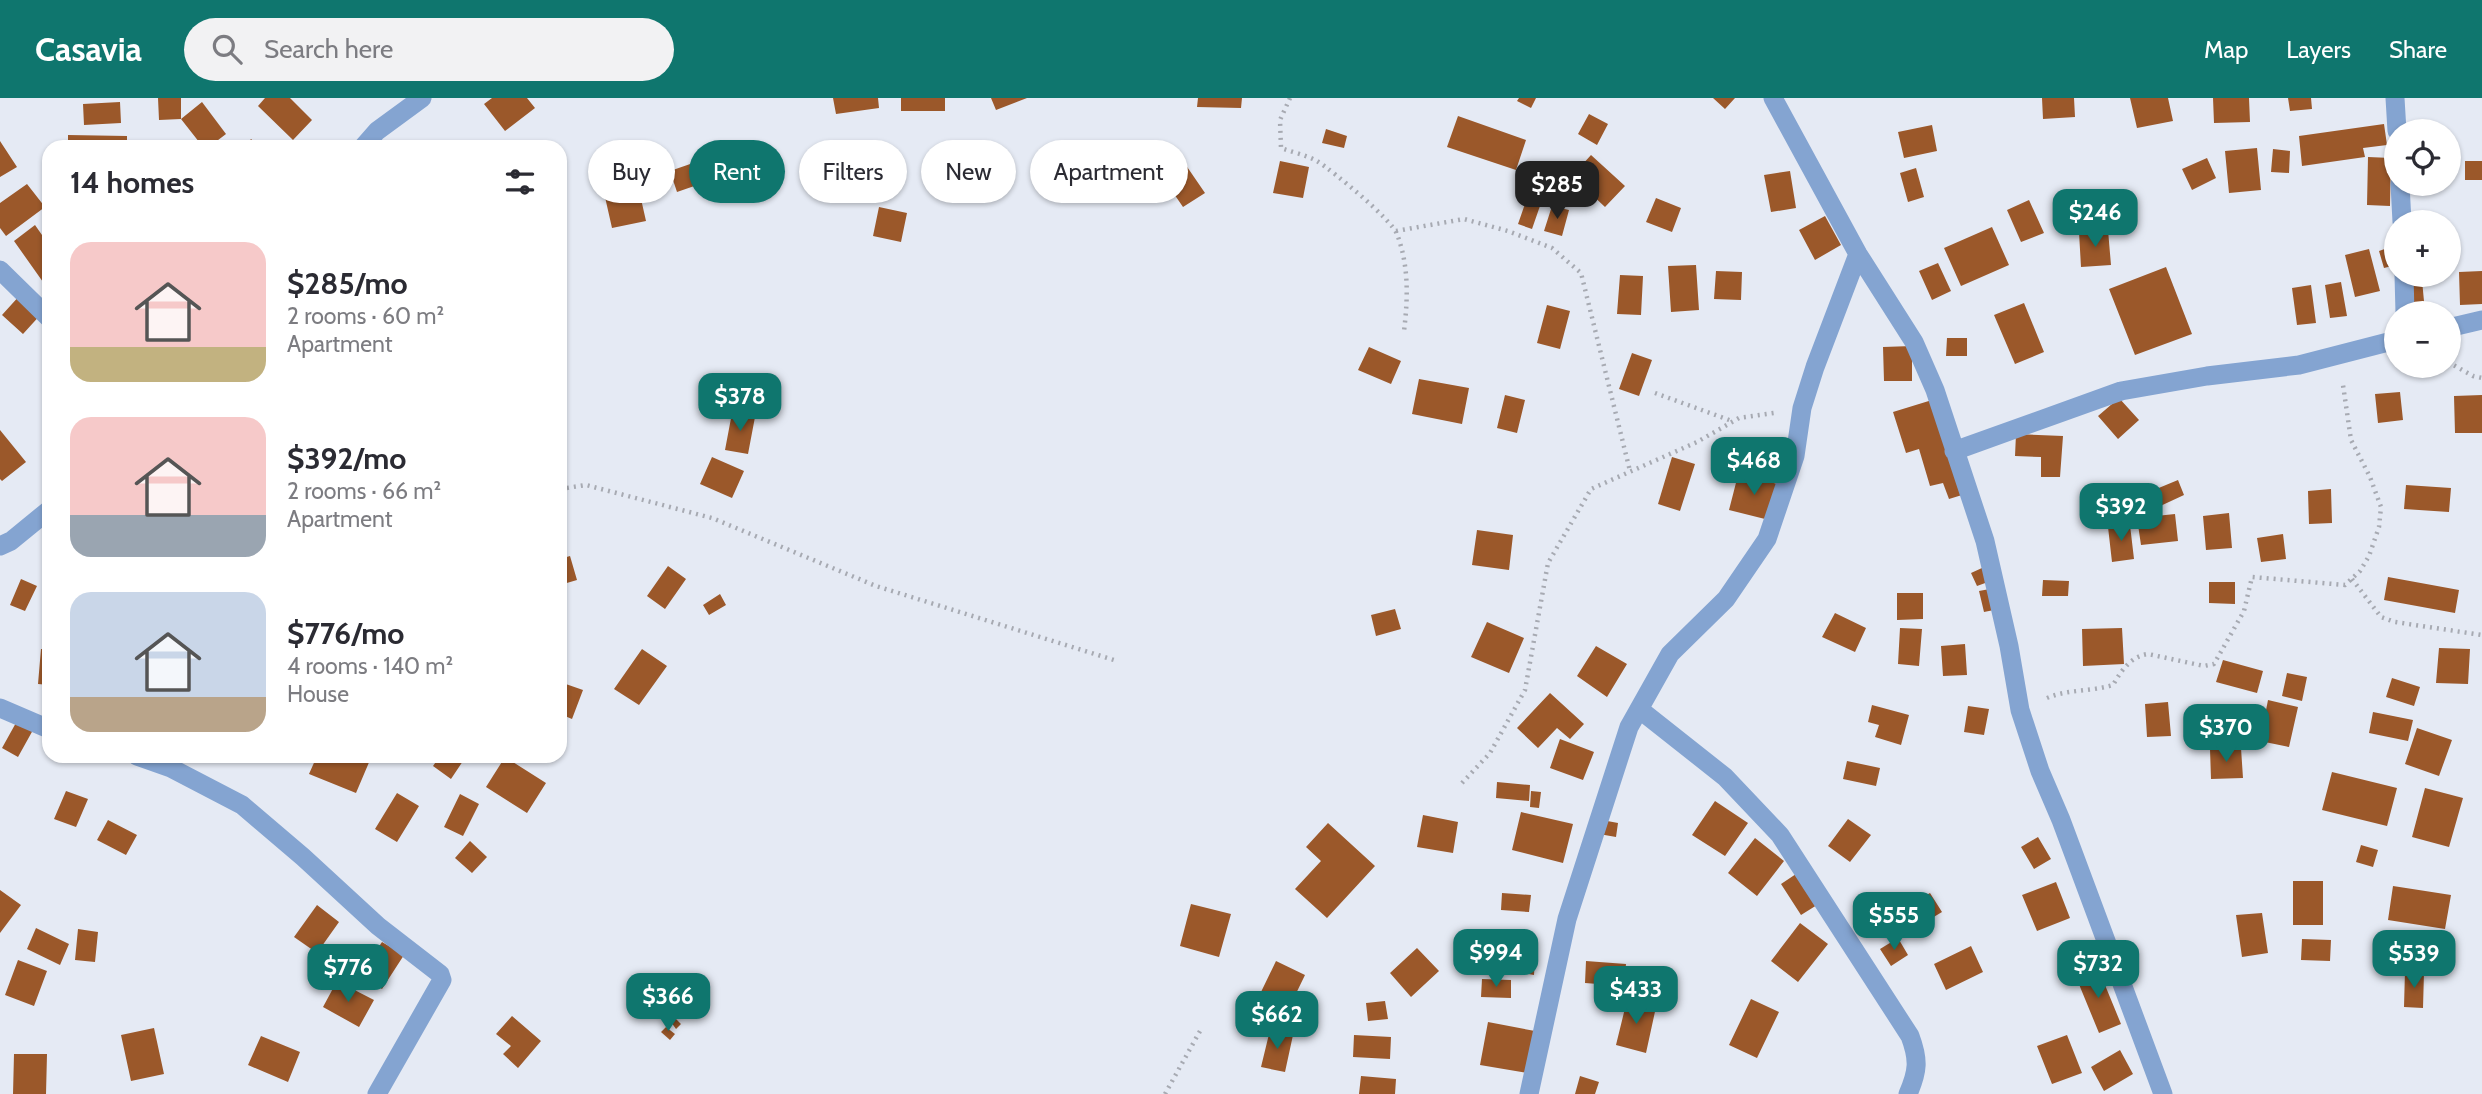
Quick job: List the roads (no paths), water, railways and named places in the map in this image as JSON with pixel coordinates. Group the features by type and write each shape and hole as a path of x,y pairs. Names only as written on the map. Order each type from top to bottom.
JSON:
{"street":[{"path":"369,140 377,131 422,98"},
{"path":"1773,98 1858,254 1914,342 1935,390 1985,541 2009,646 2020,710 2040,771 2071,846 2163,1094"},
{"path":"2395,98 2396,119"},
{"path":"1529,1094 1567,919 1629,727 1670,654 1726,599 1767,539 1795,456 1802,408 1815,367 1858,254"},
{"path":"0,270 42,311"},
{"path":"2461,325 2482,320"},
{"path":"1954,451 2121,391 2207,376 2299,365 2384,343"},
{"path":"0,546 11,541 42,516"},
{"path":"0,708 42,726"},
{"path":"1639,709 1725,777 1780,835 1910,1036 1918,1057 1914,1080 1908,1094"},
{"path":"156,763 243,805 378,926 440,974 442,980 377,1094"}]}
